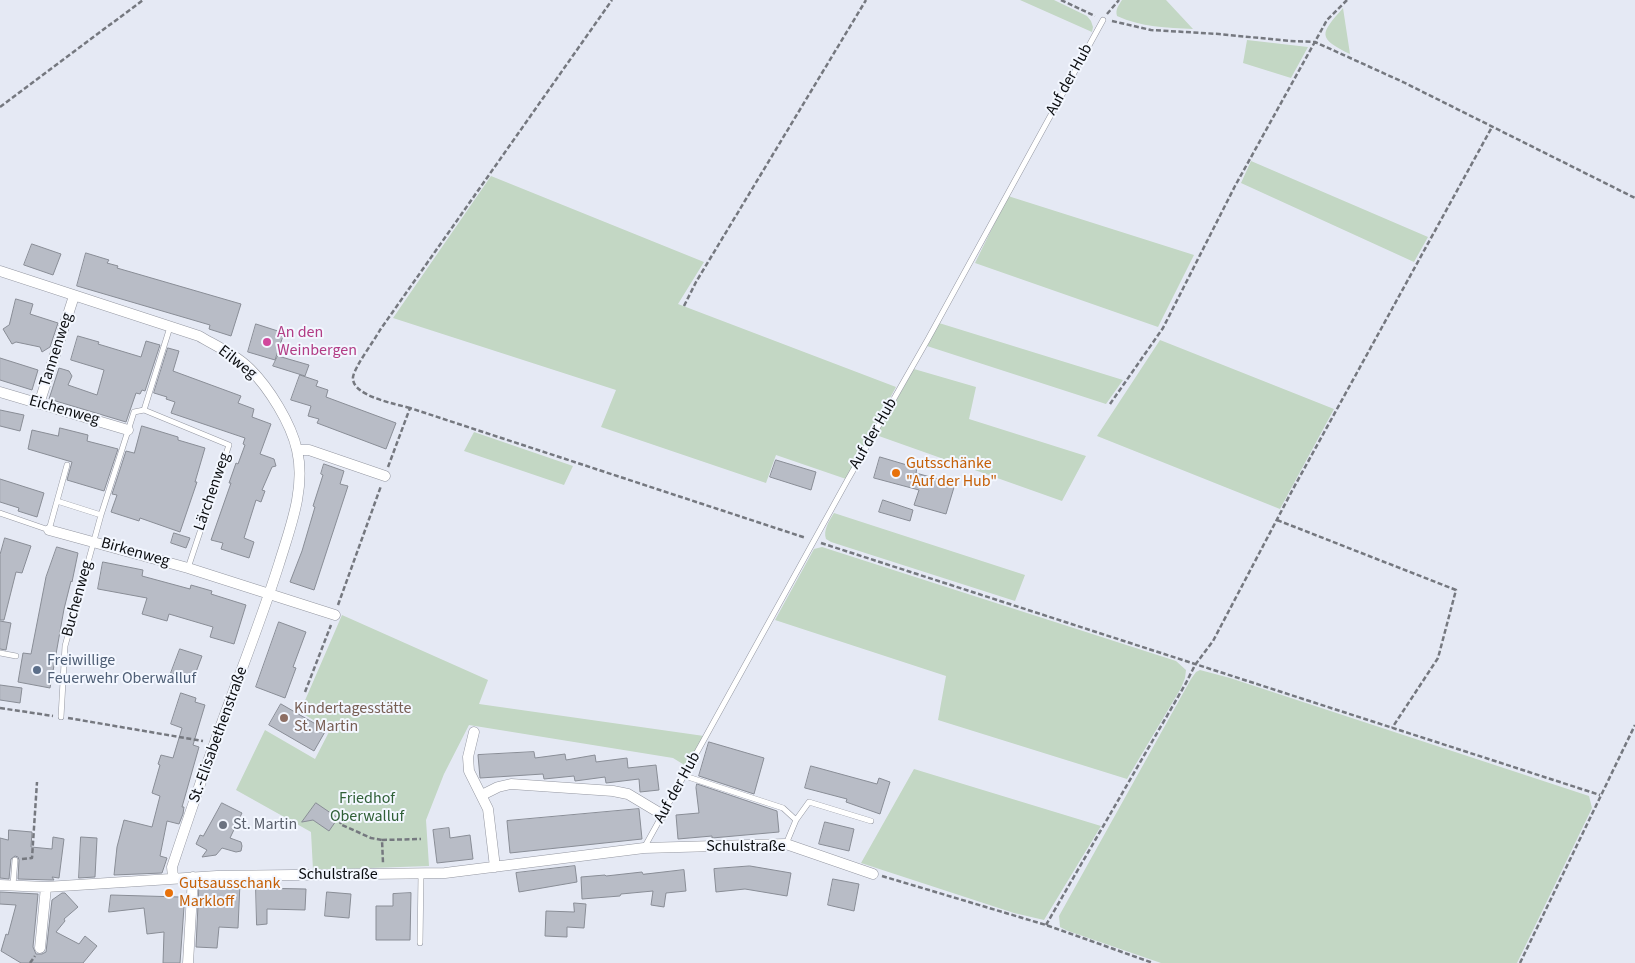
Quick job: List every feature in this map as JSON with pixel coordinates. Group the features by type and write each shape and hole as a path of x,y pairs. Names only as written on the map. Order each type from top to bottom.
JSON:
{"street":[{"name":"Eilweg","path":"0,271 199,336 249,368 268,389 284,416 297,450 299,476 298,494 293,518 270,593"},
{"name":"Tannenweg","path":"39,404 74,296"},
{"name":"Eichenweg","path":"0,392 128,430"},
{"path":"297,450 308,450 385,476"},
{"name":"Birkenweg","path":"49,530 188,568 270,593 335,616"},
{"name":"St.-Elisabethenstraße","path":"173,877 172,867 214,743 270,593"},
{"path":"474,732 468,757 469,771 488,809 496,867"},
{"path":"482,795 498,787 511,784 613,791 628,794 663,815"},
{"name":"Schulstraße","path":"0,885 46,887 173,877 444,874 644,848 786,844 873,874"},
{"path":"188,963 193,877"},
{"path":"40,948 46,887"}],"lane":[{"name":"Auf der Hub","path":"644,848 928,339 1103,20"},
{"path":"128,430 134,412 144,410 170,326"},
{"name":"Lärchenweg","path":"144,410 229,445 188,568"},
{"name":"Buchenweg","path":"60,717 66,646 101,514 128,430"},
{"path":"49,530 67,464"},
{"path":"57,501 101,514"},
{"name":"Birkenweg","path":"0,512 49,530"},
{"path":"0,653 16,656"},
{"path":"685,776 783,808 796,820"},
{"path":"786,844 796,820 809,802 871,820"},
{"path":"13,886 15,860"},
{"path":"420,944 421,874"}],"path":[{"path":"0,107 143,0"},
{"path":"612,0 391,315 355,371 353,379 361,392 1195,665 1600,795"},
{"path":"684,306 696,282 866,0"},
{"path":"1061,0 1103,20 1151,30 1315,42 1365,64 1635,198"},
{"path":"1103,20 1119,0"},
{"path":"1110,404 1163,328 1235,186 1327,20 1347,0"},
{"path":"1046,925 1195,665 1214,641 1277,520 1492,127"},
{"path":"306,692 410,408"},
{"path":"1277,520 1456,590 1438,658 1392,728"},
{"path":"0,708 214,743"},
{"path":"1520,963 1635,725"},
{"path":"15,860 32,858 37,782"},
{"path":"346,813 340,824 371,838 382,840 422,839"},
{"path":"382,840 383,864"},
{"path":"873,874 1046,925 1153,963"}],"green space":[{"path":"1020,0 1054,0 1087,16 1093,27 1092,32"},
{"path":"1122,0 1166,0 1193,29 1145,25 1126,20 1117,16 1117,9"},
{"path":"1343,8 1350,54 1332,44 1325,35 1330,24"},
{"path":"1247,40 1308,47 1291,78 1243,63"},
{"path":"1251,161 1428,237 1414,262 1241,183"},
{"path":"491,176 704,262 678,304 896,387 846,479 776,455 766,483 601,427 616,390 393,318"},
{"path":"1008,196 1194,255 1158,327 975,263"},
{"path":"939,323 1123,380 1106,404 927,346"},
{"path":"1160,340 1334,409 1280,509 1097,436"},
{"path":"914,369 976,387 969,419 1086,456 1062,501 876,435"},
{"path":"474,432 573,466 564,485 464,451"},
{"path":"834,513 1025,575 1015,601 831,542 826,539 825,532"},
{"path":"822,547 1176,661 1186,670 1185,678 1181,688 1127,779 938,720 946,676 775,620 814,549"},
{"name":"Friedhof Oberwalluf","path":"342,615 488,680 479,704 704,736 686,766 673,758 469,725 444,774 426,820 429,866 313,870 311,832 236,790 265,730 315,759 330,730 300,712"},
{"path":"1200,670 1230,678 1589,796 1592,808 1517,963 1161,963 1060,927 1059,916 1191,679"},
{"path":"914,769 1101,826 1044,920 1014,913 861,863"}],"building":[{"path":"32,244 61,254 53,275 24,265"},
{"path":"86,253 109,260 107,263 118,266 117,268 241,304 231,336 209,329 210,325 77,286"},
{"path":"16,299 33,304 30,314 58,323 50,347 42,352 40,347 16,342 12,344 3,329 9,325"},
{"path":"256,324 284,333 275,360 248,352"},
{"path":"78,336 141,357 146,341 160,345 145,391 142,390 140,394 136,393 126,422 49,399 59,368 69,371 72,376 68,385 97,395 104,370 71,360"},
{"path":"168,348 179,351 173,371 241,396 238,403 254,409 252,417 271,424 260,454 274,459 276,466 272,467 262,490 265,491 261,502 256,500 244,538 254,542 249,558 221,549 223,543 211,540 236,463 238,464 245,445 243,444 245,438 171,413 175,402 154,393"},
{"path":"278,356 309,365 305,376 273,366"},
{"path":"0,358 38,370 32,390 0,380"},
{"path":"300,375 318,381 316,386 328,390 326,397 396,423 386,449 317,423 319,419 308,416 311,406 291,400"},
{"path":"0,410 24,415 20,431 0,426"},
{"path":"142,426 205,448 195,482 197,482 180,532 140,518 139,521 111,512 117,495 112,494 126,451 134,453"},
{"path":"60,428 88,435 87,441 118,449 104,491 67,480 72,462 28,449 32,430 58,436"},
{"path":"880,457 917,468 916,473 955,484 946,514 914,505 919,490 874,478"},
{"path":"776,460 816,472 811,490 770,477"},
{"path":"324,464 344,471 340,484 348,486 314,590 290,582 302,551 315,507 313,506 323,475 321,474"},
{"path":"0,479 44,493 37,517 18,511 19,508 0,502"},
{"path":"883,500 913,510 910,521 879,512"},
{"path":"174,533 190,538 186,548 171,543"},
{"path":"5,538 31,546 22,573 16,572 4,620 0,620 0,555"},
{"path":"57,547 78,553 64,609 50,688 18,682 23,653 31,654 46,577"},
{"path":"103,562 143,570 142,576 190,589 191,585 212,591 211,594 246,605 234,644 210,637 213,627 169,614 167,621 142,614 147,598 98,589"},
{"path":"0,621 11,623 6,650 0,649"},
{"path":"279,622 306,632 293,667 296,668 285,698 256,687"},
{"path":"180,649 202,656 193,680 171,673"},
{"path":"0,685 22,688 20,703 0,700"},
{"path":"181,693 196,698 195,702 205,705 193,745 199,747 182,807 184,807 183,814 179,824 167,821 160,856 167,858 162,873 114,875 117,847 124,820 152,827 160,796 152,793 160,765 158,764 161,755 173,758 182,728 171,724"},
{"name":"Kindertagesstätte St. Martin","path":"281,704 326,730 314,751 269,725"},
{"path":"709,742 764,758 754,794 699,776"},
{"path":"534,752 535,758 565,754 566,760 595,755 596,762 627,758 628,768 656,765 659,790 640,792 639,779 606,783 605,777 575,781 574,776 544,779 543,774 480,778 478,755"},
{"path":"811,766 877,784 879,778 890,782 880,814 846,802 847,799 805,788"},
{"path":"697,784 777,811 779,832 678,839 676,815 699,813"},
{"name":"St. Martin","path":"222,803 242,813 230,838 241,842 241,851 236,852 222,848 216,855 202,857 207,850 196,844 200,835 203,836"},
{"path":"316,803 338,818 329,831 313,820 302,822"},
{"path":"639,809 642,839 510,853 507,821"},
{"path":"825,822 854,829 849,851 819,844"},
{"path":"449,828 450,838 470,835 473,859 437,863 433,830"},
{"path":"9,830 32,832 31,847 52,849 53,837 64,839 59,878 52,877 54,880 18,879 19,860 15,856 11,859 9,879 0,878 0,838 8,840"},
{"path":"81,837 97,838 95,877 79,878"},
{"path":"575,866 577,882 519,892 516,873"},
{"path":"750,866 791,873 787,896 745,889 716,892 714,869"},
{"path":"684,870 686,891 666,893 664,907 651,905 653,891 582,899 581,877"},
{"path":"833,879 859,884 854,911 828,905"},
{"path":"240,883 238,928 219,927 217,948 196,947 199,884"},
{"path":"256,888 306,889 305,910 267,909 267,924 257,925"},
{"path":"0,892 38,894 33,947 36,954 46,952 52,900 62,893 65,893 78,907 64,919 65,921 56,932 79,944 85,936 97,946 83,963 21,963 1,951 6,934 8,935 16,905 0,904"},
{"path":"327,892 351,894 349,918 325,916"},
{"path":"411,893 410,940 376,940 376,906 393,906 393,894"},
{"path":"111,895 180,897 184,907 180,963 163,963 164,932 147,934 144,908 109,912"},
{"path":"574,903 586,904 584,928 567,927 567,937 545,936 546,911 574,912"}],"place":[{"name":"An den Weinbergen","path":"267,342"},
{"name":"Gutsschänke \"Auf der Hub\"","path":"896,473"},
{"name":"Freiwillige Feuerwehr Oberwalluf","path":"37,670"},
{"name":"Kindertagesstätte St. Martin","path":"284,718"},
{"name":"St. Martin","path":"223,825"},
{"name":"Gutsausschank Markloff","path":"169,893"}]}
